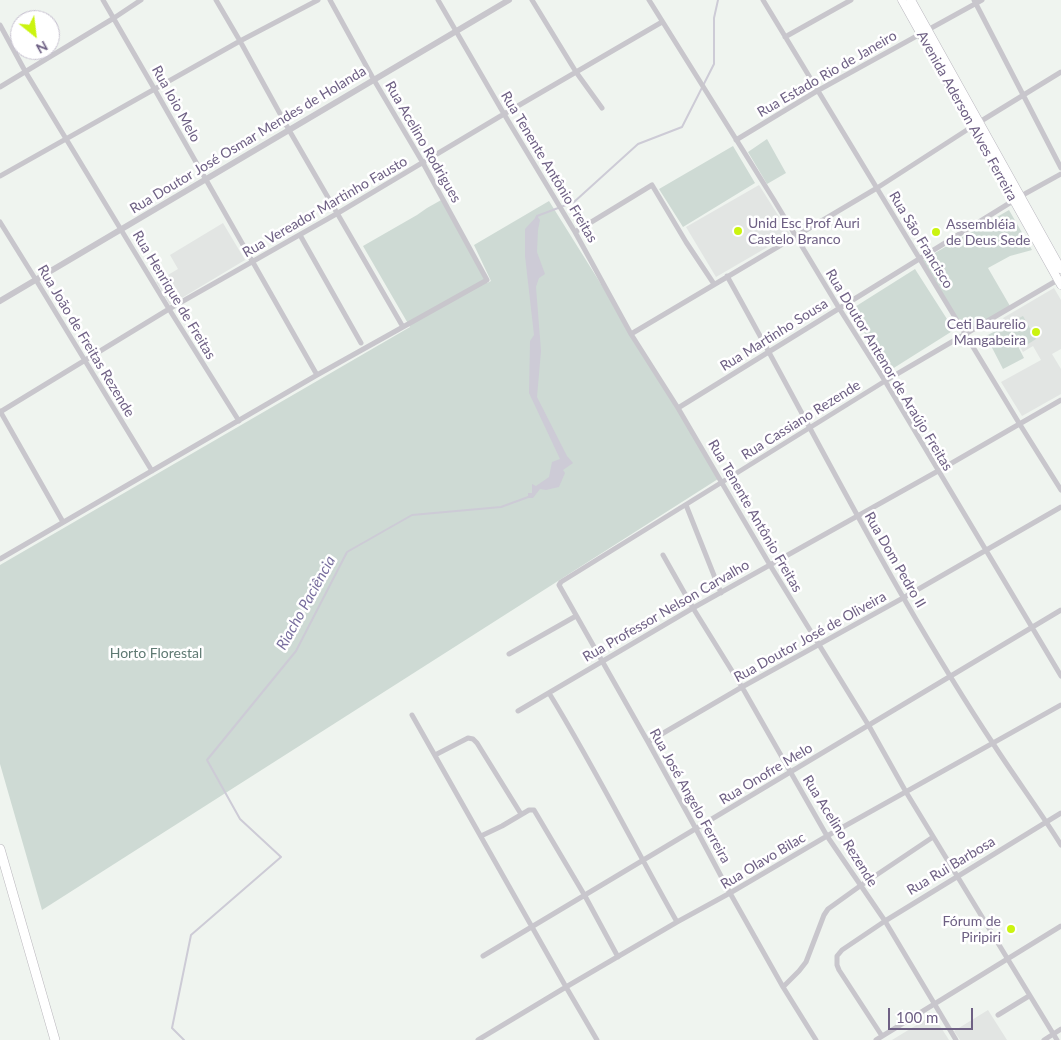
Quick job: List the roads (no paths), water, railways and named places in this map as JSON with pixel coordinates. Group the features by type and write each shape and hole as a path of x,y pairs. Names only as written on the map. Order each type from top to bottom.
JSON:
{"highway":[{"path":"0,849 4,881 55,1040"}],"main road":[{"name":"Avenida Aderson Alves Ferreira","path":"902,0 976,124"},
{"name":"Avenida Aderson Alves Ferreira","path":"911,0 928,29 976,124 1042,243 1060,281"},
{"name":"Avenida Aderson Alves Ferreira","path":"1042,243 1061,269"}],"street":[{"name":"Rua Ioio Melo","path":"103,0 317,375"},
{"path":"0,87 114,18 140,0"},
{"path":"0,559 403,327 216,0"},
{"path":"0,176 240,41 318,0"},
{"name":"Rua Acelino Rodrigues","path":"330,0 374,80 424,163 487,280 403,327"},
{"name":"Rua Tenente Antônio Freitas","path":"438,0 575,232 631,334 678,408 770,565 869,726 932,837 1057,1040"},
{"name":"Rua Doutor José Osmar Mendes de Holanda","path":"0,301 508,0"},
{"path":"532,0 576,72 602,108"},
{"name":"Rua Doutor Antenor de Araújo Freitas","path":"649,0 885,381 1061,676"},
{"name":"Rua São Francisco","path":"763,0 1061,490"},
{"path":"785,37 851,0"},
{"name":"Rua Estado Rio de Janeiro","path":"736,140 817,91 975,2 982,0"},
{"path":"975,2 1061,168"},
{"name":"Rua Vereador Martinho Fausto","path":"0,411 169,309 424,163 662,22"},
{"name":"Rua Henrique de Freitas","path":"0,24 25,71 239,421"},
{"path":"631,334 877,188 1061,72"},
{"name":"Rua Martinho Sousa","path":"678,408 1017,198 1061,174"},
{"path":"575,232 652,185 714,284"},
{"name":"Rua João de Freitas Rezende","path":"0,222 152,471"},
{"path":"300,235 362,342"},
{"name":"Rua Dom Pedro II","path":"727,276 903,598 950,677 1061,846"},
{"name":"Rua Cassiano Rezende","path":"560,587 561,582 885,381 1060,281"},
{"name":"Rua Professor Nelson Carvalho","path":"518,711 693,608 1061,400"},
{"path":"0,411 63,522"},
{"path":"686,505 707,562 721,593"},
{"name":"Rua Doutor José de Oliveira","path":"648,742 1061,507"},
{"name":"Rua Acelino Rezende","path":"663,555 742,687 827,836 885,920 956,1040"},
{"name":"Rua José Angelo Ferreira","path":"560,587 648,742 730,894 783,987 816,1040"},
{"name":"Rua Onofre Melo","path":"483,956 1061,610"},
{"path":"509,654 576,616"},
{"path":"549,693 677,922"},
{"name":"Rua Olavo Bilac","path":"478,1040 677,922 730,894 827,836 1061,705"},
{"path":"412,715 597,1040"},
{"path":"435,755 468,738 475,740 521,814"},
{"path":"481,836 531,809 536,812 618,957"},
{"name":"Rua Rui Barbosa","path":"882,1036 837,965 837,956 842,950 885,920 1061,813"},
{"path":"783,987 800,971 806,962 828,909 932,837"},
{"path":"876,1040 1061,926"},
{"path":"998,1015 1029,996"},
{"path":"1044,1040 1061,1029"}],"waterway":[{"name":"Riacho Paciência","path":"536,218 574,202 638,144 682,127 714,64 714,18 718,0"},
{"name":"Riacho Paciência","path":"184,1040 172,1028 191,935 281,857 240,819 207,760 296,651 347,552 412,515 501,507 531,496"}],"place":[{"name":"Unid Esc Prof Auri Castelo Branco","path":"738,231"},
{"name":"Assembléia de Deus Sede","path":"936,232"},
{"name":"Ceti Baurelio Mangabeira","path":"1036,332"},
{"name":"Fórum de Piripiri","path":"1011,929"}],"park label":[{"name":"Horto Florestal","path":"156,653"}]}
